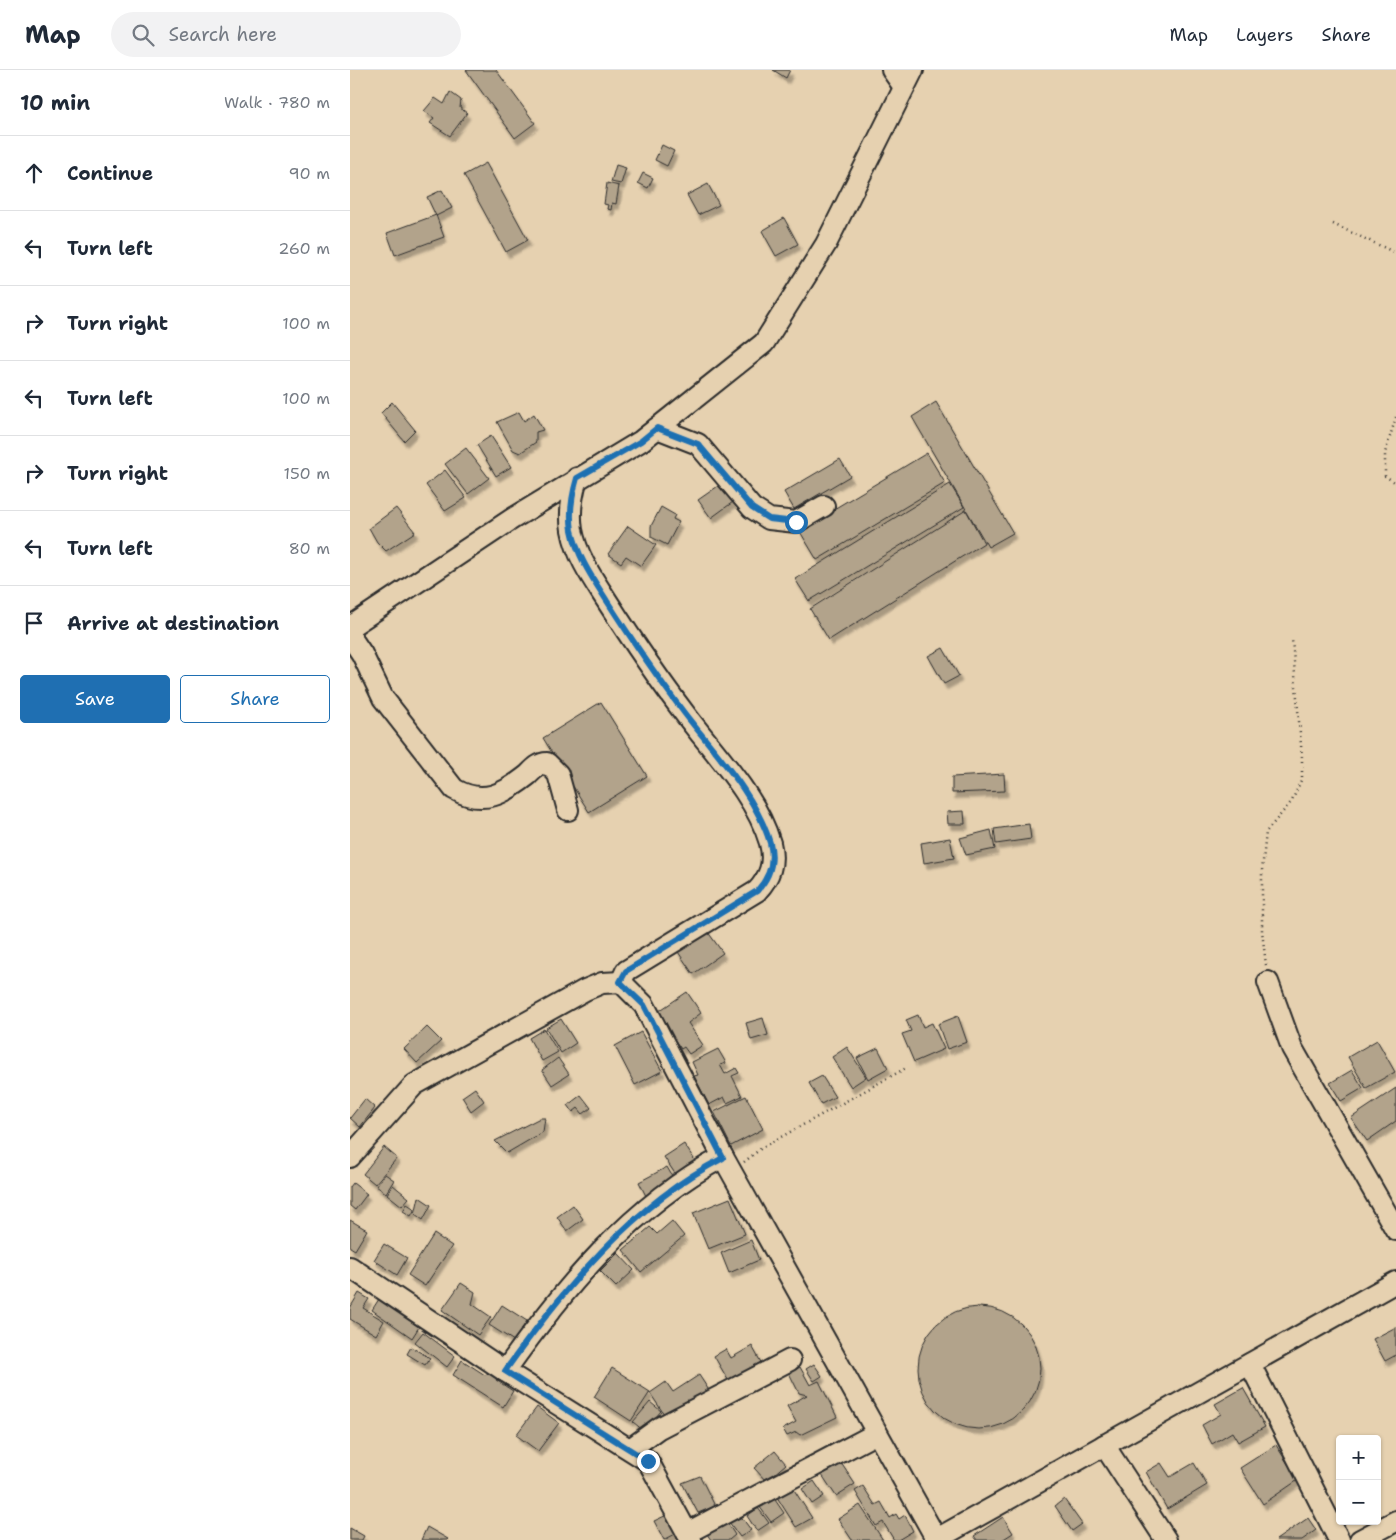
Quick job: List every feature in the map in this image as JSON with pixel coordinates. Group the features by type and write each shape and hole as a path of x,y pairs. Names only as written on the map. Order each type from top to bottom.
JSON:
{"street":[{"path":"350,627 577,478 641,441 764,343 826,244 909,79 892,70"},
{"path":"657,428 698,444 752,508 769,519 796,522 824,506"},
{"path":"577,478 571,500 572,530 583,563 647,665 744,792 760,819 770,844 772,859 772,867 767,880 757,891 626,971 620,982"},
{"path":"350,636 362,654 383,698 454,790 466,797 484,798 499,794 514,786 541,763 547,763 558,774 568,810"},
{"path":"350,1157 414,1085 586,990 602,983 620,982 644,1005 727,1165 936,1540 1396,1282"},
{"path":"1268,982 1292,1048 1396,1230"},
{"path":"505,1371 552,1308 607,1247 669,1190 727,1165"},
{"path":"350,1267 505,1371 648,1461 689,1536 877,1433"},
{"path":"630,1449 659,1428 790,1360"},
{"path":"1250,1364 1339,1540"},
{"path":"1104,1445 1166,1540"},
{"path":"1360,1540 1396,1521"}],"path":[{"path":"1333,224 1396,253"},
{"path":"1396,417 1385,453 1385,476 1396,483"},
{"path":"1268,982 1262,931 1262,870 1266,832 1292,801 1302,778 1302,757 1292,639"},
{"path":"727,1165 906,1068"}],"building":[{"path":"466,70 496,70 535,123 515,138"},
{"path":"773,70 790,70 786,78"},
{"path":"450,92 461,100 460,108 467,113 450,136 430,123 434,118 424,111 435,98 444,104"},
{"path":"662,145 674,151 667,166 655,160"},
{"path":"486,163 528,240 506,252 464,175"},
{"path":"616,165 626,168 621,184 611,182"},
{"path":"643,173 653,178 648,188 638,183"},
{"path":"607,183 619,186 616,204 612,203 611,210 607,209 608,205 604,204"},
{"path":"708,184 719,205 698,215 687,195"},
{"path":"442,190 452,208 436,216 427,197"},
{"path":"436,215 444,237 395,255 387,233"},
{"path":"784,218 798,244 776,256 762,231"},
{"path":"392,402 415,430 404,441 381,413"},
{"path":"936,402 1013,533 988,547 912,417"},
{"path":"519,412 524,421 534,414 543,430 536,432 536,442 520,453 513,450 497,422"},
{"path":"491,436 511,467 496,476 477,445"},
{"path":"466,448 489,478 468,494 445,464"},
{"path":"927,453 945,483 817,560 799,530"},
{"path":"840,459 850,476 794,509 784,492"},
{"path":"445,470 466,498 445,511 426,485"},
{"path":"721,484 733,502 711,518 698,500"},
{"path":"950,484 964,507 809,601 795,579"},
{"path":"661,507 675,515 673,519 679,522 667,545 651,537 651,526"},
{"path":"396,508 415,532 386,551 377,542 369,528"},
{"path":"966,510 984,543 829,640 810,609"},
{"path":"628,526 656,545 641,566 626,556 621,563 608,554"},
{"path":"943,648 959,676 944,684 928,656"},
{"path":"601,702 647,776 589,812 543,738"},
{"path":"1004,774 1005,791 952,793 952,777"},
{"path":"964,811 965,824 948,824 947,812"},
{"path":"1029,824 1031,839 996,844 994,829"},
{"path":"991,830 995,849 966,855 960,838"},
{"path":"950,838 954,858 924,863 921,843"},
{"path":"705,928 723,953 693,974 676,949"},
{"path":"687,992 701,1013 688,1023 703,1045 689,1054 684,1047 681,1049 656,1013"},
{"path":"918,1015 923,1027 932,1023 944,1049 914,1062 902,1034 911,1031 906,1020"},
{"path":"958,1016 967,1042 947,1049 938,1024"},
{"path":"763,1018 768,1035 751,1040 746,1023"},
{"path":"561,1019 576,1043 561,1053 546,1028"},
{"path":"427,1027 441,1041 417,1063 404,1049"},
{"path":"544,1029 558,1052 542,1061 529,1038"},
{"path":"641,1032 662,1071 635,1085 615,1046"},
{"path":"1377,1040 1395,1072 1366,1088 1348,1057"},
{"path":"847,1047 866,1077 851,1087 832,1057"},
{"path":"878,1048 888,1068 868,1079 857,1058"},
{"path":"718,1049 726,1063 720,1065 725,1074 736,1068 739,1073 732,1076 742,1096 727,1103 724,1097 709,1105 694,1076 698,1075 692,1062"},
{"path":"558,1058 569,1074 552,1085 542,1070"},
{"path":"1352,1070 1363,1088 1341,1101 1330,1083"},
{"path":"822,1076 835,1097 821,1104 809,1083"},
{"path":"475,1088 484,1101 471,1111 462,1097"},
{"path":"1396,1088 1396,1121 1367,1141 1351,1118"},
{"path":"581,1095 591,1108 583,1114 578,1108 573,1112 568,1105"},
{"path":"746,1096 763,1129 731,1146 714,1112"},
{"path":"365,1099 375,1108 360,1127 350,1118"},
{"path":"540,1118 545,1118 543,1132 507,1153 495,1141"},
{"path":"684,1144 698,1165 678,1178 664,1157"},
{"path":"384,1147 397,1158 375,1184 363,1174"},
{"path":"667,1167 675,1181 646,1196 639,1182"},
{"path":"385,1174 394,1180 386,1193 376,1186"},
{"path":"353,1183 367,1194 355,1210 350,1206 350,1187"},
{"path":"393,1185 409,1198 402,1206 387,1194"},
{"path":"419,1197 431,1205 423,1220 415,1214"},
{"path":"730,1198 745,1234 708,1249 693,1213"},
{"path":"407,1204 415,1209 411,1216 403,1211"},
{"path":"573,1205 583,1219 567,1231 557,1217"},
{"path":"350,1220 367,1230 355,1250 350,1247"},
{"path":"672,1221 684,1236 641,1272 623,1250 650,1227 657,1234"},
{"path":"434,1234 452,1246 425,1286 408,1275"},
{"path":"751,1240 759,1260 729,1273 721,1253"},
{"path":"384,1244 407,1258 397,1275 374,1260"},
{"path":"618,1253 634,1270 616,1287 600,1271"},
{"path":"461,1283 475,1292 472,1304 491,1317 478,1335 442,1310"},
{"path":"359,1293 369,1299 363,1308 384,1321 376,1335 350,1319 350,1308"},
{"path":"379,1299 419,1327 412,1338 372,1310"},
{"path":"502,1305 527,1321 514,1341 489,1325"},
{"path":"979,1307 1002,1311 1022,1325 1036,1345 1040,1368 1036,1391 1022,1411 1002,1425 979,1429 956,1425 936,1411 922,1391 918,1368 922,1345 936,1325 956,1311"},
{"path":"1396,1327 1396,1355 1385,1361 1373,1339"},
{"path":"423,1332 455,1356 447,1367 415,1342"},
{"path":"752,1346 763,1366 731,1385 714,1356 726,1349 731,1358"},
{"path":"411,1347 430,1358 425,1365 407,1354"},
{"path":"462,1360 485,1375 490,1372 498,1377 496,1380 513,1391 503,1407 453,1375"},
{"path":"814,1364 822,1376 814,1381 806,1369"},
{"path":"800,1367 810,1385 819,1381 837,1417 800,1435 796,1432 787,1436 783,1429 796,1422 787,1406 807,1395 799,1393 789,1373"},
{"path":"612,1368 650,1392 631,1421 594,1397"},
{"path":"699,1375 710,1392 668,1420 650,1393 666,1382 673,1392"},
{"path":"1243,1388 1265,1427 1238,1442 1232,1432 1212,1444 1202,1425 1221,1414 1215,1404"},
{"path":"650,1402 661,1411 644,1431 633,1422"},
{"path":"537,1407 559,1423 538,1451 516,1435"},
{"path":"1276,1445 1298,1480 1263,1504 1240,1468"},
{"path":"775,1451 786,1464 766,1481 754,1468"},
{"path":"841,1463 855,1484 836,1496 822,1475"},
{"path":"1161,1463 1170,1477 1194,1463 1207,1485 1167,1509 1146,1472"},
{"path":"700,1476 715,1506 698,1513 682,1483"},
{"path":"814,1481 824,1496 812,1504 802,1489"},
{"path":"791,1485 812,1518 796,1527 775,1494"},
{"path":"863,1486 875,1505 881,1502 890,1518 896,1514 899,1519 905,1515 913,1531 898,1540 894,1540 883,1522 876,1526 855,1491"},
{"path":"773,1497 784,1513 771,1522 759,1506"},
{"path":"1064,1499 1082,1524 1072,1531 1055,1506"},
{"path":"860,1505 883,1540 852,1540 838,1519"},
{"path":"758,1508 769,1523 757,1531 747,1516"},
{"path":"669,1514 679,1532 664,1540 654,1521"},
{"path":"740,1515 751,1530 740,1537 729,1522"},
{"path":"1003,1517 1013,1533 1002,1540 977,1540 974,1536"},
{"path":"1308,1518 1316,1530 1302,1540 1276,1540"},
{"path":"726,1521 735,1535 729,1540 711,1540 707,1534"},
{"path":"427,1527 448,1539 421,1540"},
{"path":"350,1528 364,1536 362,1540 350,1540"}],"route":[{"path":"648,1461 505,1371 552,1308 607,1247 669,1190 704,1167 723,1158 644,1005 620,982 626,971 757,891 767,880 772,867 770,844 760,819 744,792 647,665 583,563 572,530 571,500 577,478 641,441 657,428 673,432 698,444 714,460 752,508 769,519 796,522"}]}
